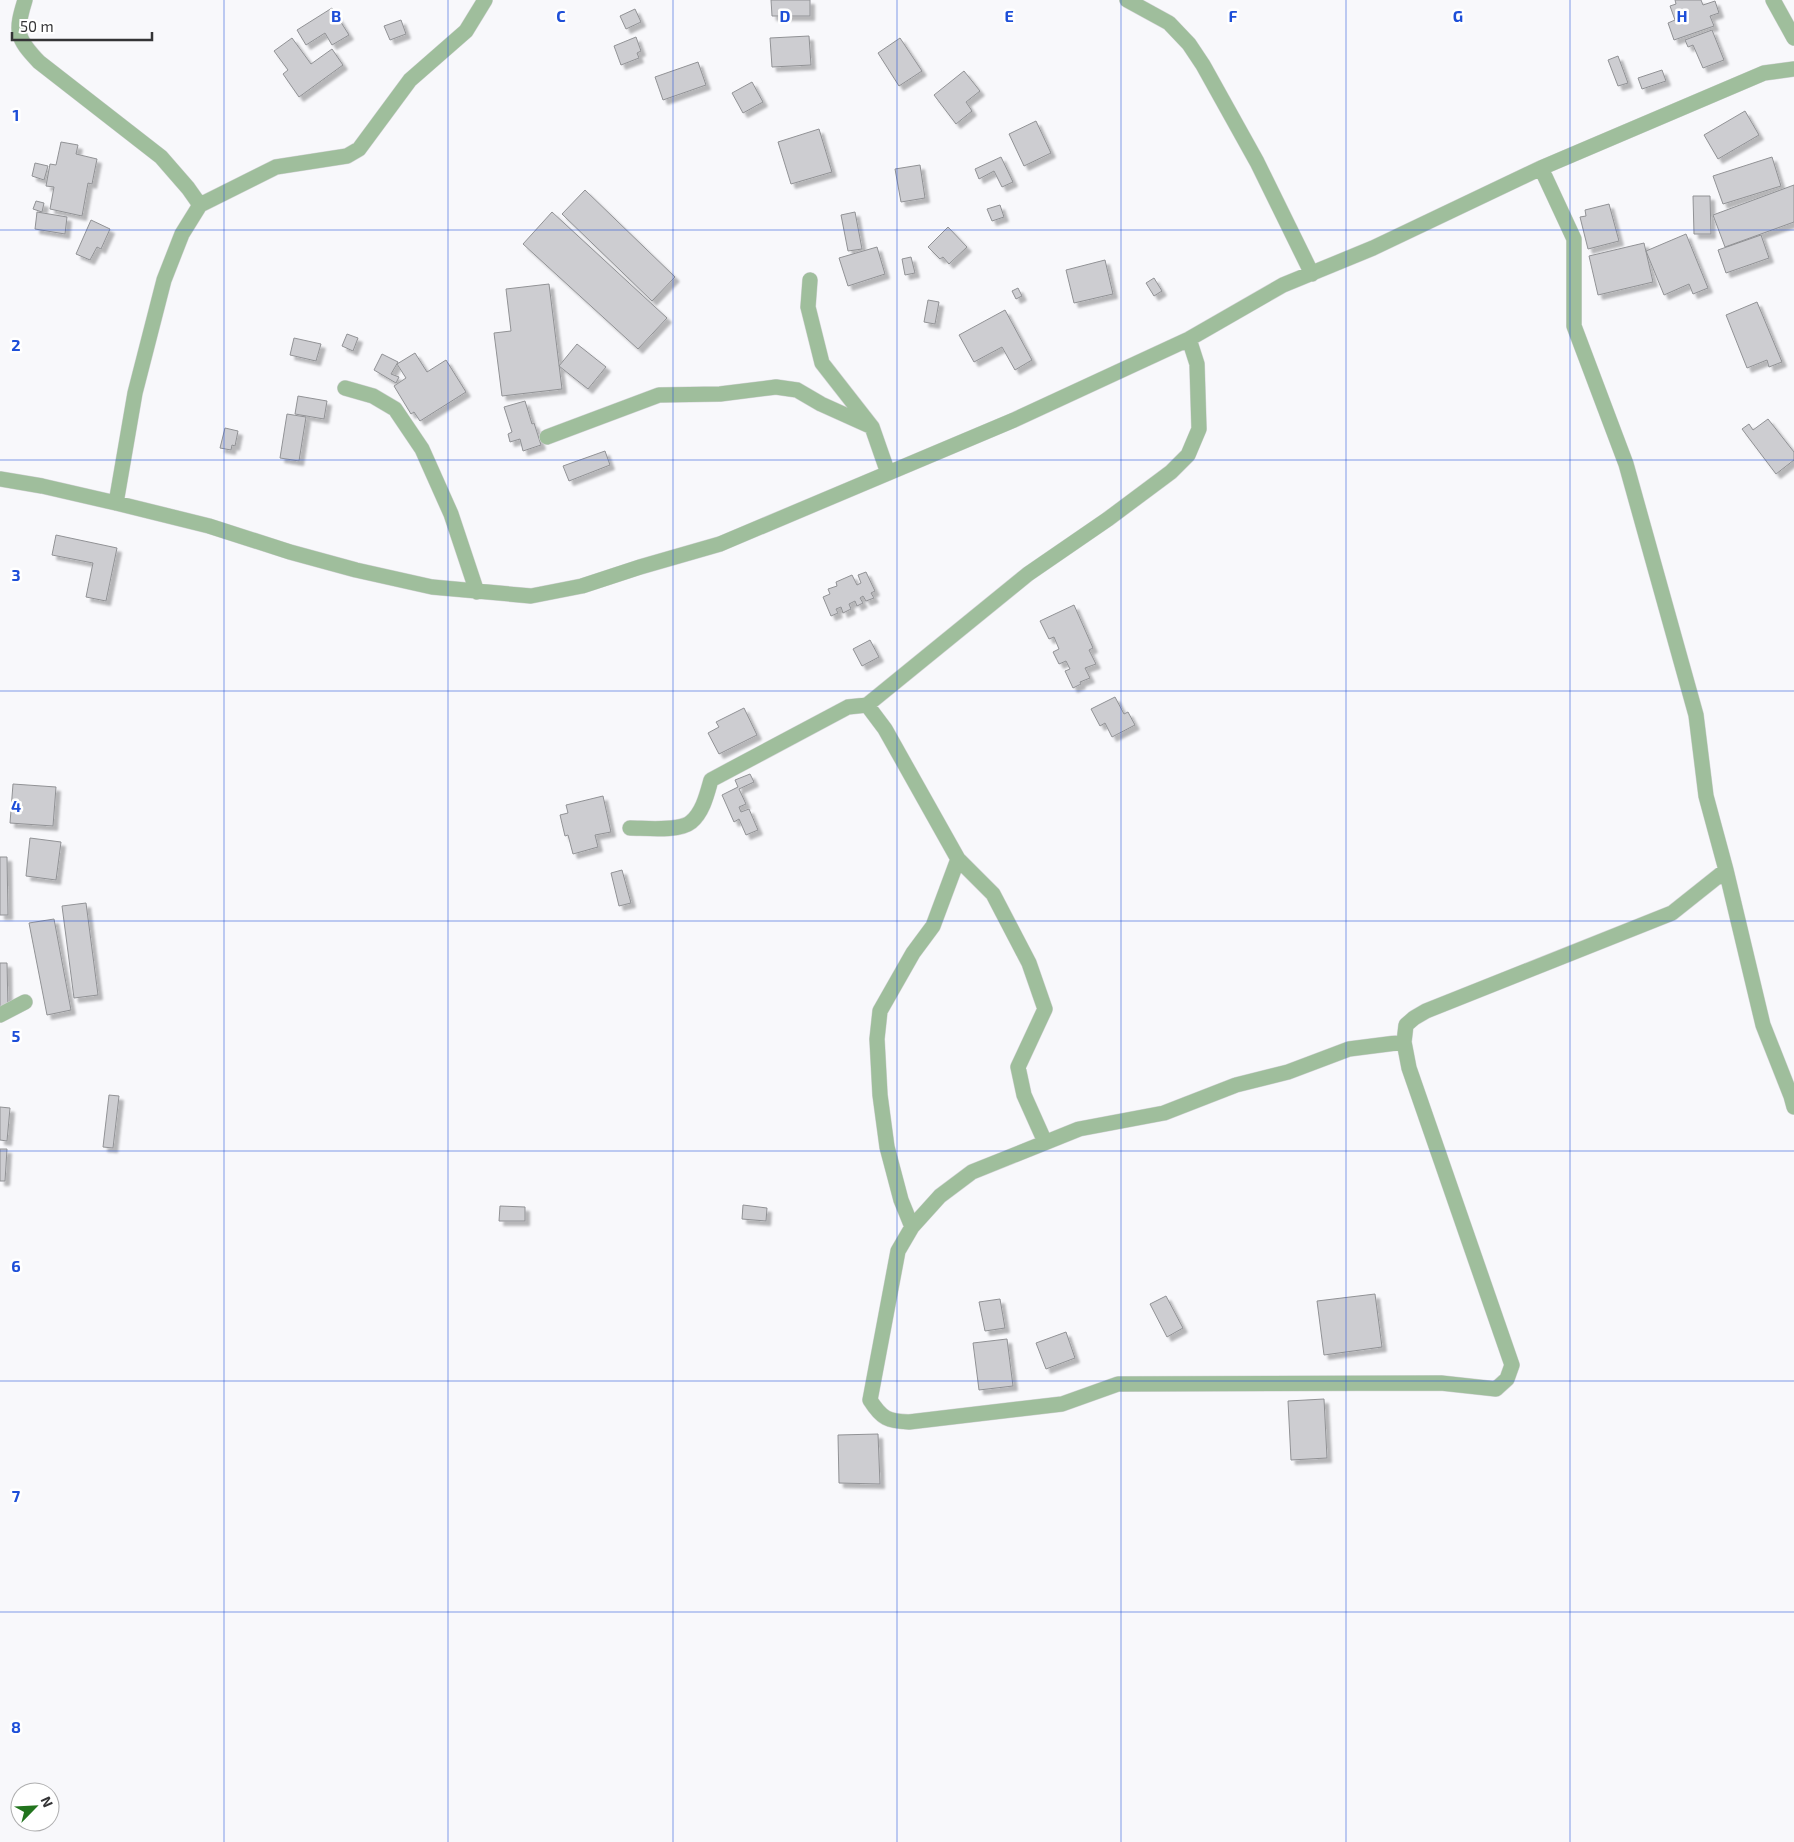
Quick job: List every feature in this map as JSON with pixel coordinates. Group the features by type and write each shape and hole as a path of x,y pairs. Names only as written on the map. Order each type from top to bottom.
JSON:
{"street":[{"path":"25,0 18,23 23,45 39,62 161,157 200,205"},
{"path":"116,503 135,393 164,280 182,234 200,205 276,167 347,156 359,149 410,80 466,31 485,0"},
{"path":"1127,0 1168,24 1189,44 1203,65 1257,162 1312,274"},
{"path":"1773,0 1794,38"},
{"path":"0,479 42,486 209,526 290,552 356,570 432,587 531,596 582,586 720,544 1014,420 1189,339 1283,285 1373,248 1541,168 1764,73 1794,69"},
{"path":"1541,168 1574,239 1574,326 1626,464 1696,715 1706,796 1726,870 1763,1025 1794,1107"},
{"path":"810,280 808,307 822,363 872,427 888,473"},
{"path":"630,828 674,828 691,822 703,805 711,780 848,706 867,705 1028,574 1108,519 1171,472 1188,456 1199,429 1197,364 1189,339"},
{"path":"547,437 659,395 720,394 776,387 797,390 821,404 872,427"},
{"path":"345,388 373,396 395,409 422,449 451,514 477,592"},
{"path":"867,705 885,729 958,859 993,894 1029,963 1045,1009 1018,1067 1024,1095 1045,1142"},
{"path":"912,1227 901,1200 887,1146 880,1095 877,1039 880,1011 913,953 933,926 958,859"},
{"path":"1404,1042 1349,1049 1288,1072 1236,1084 1164,1113 1079,1129 972,1172 940,1196 912,1227 898,1251 870,1400 878,1412 890,1422 910,1422 1062,1404 1118,1384 1442,1383 1496,1389 1508,1379 1512,1365 1409,1068 1404,1042 1406,1025 1426,1011 1672,913 1726,870"},
{"path":"0,1015 25,1002"}],"building":[{"path":"771,0 810,0 810,16 772,16"},
{"path":"1675,0 1701,0 1703,5 1715,1 1719,13 1710,16 1714,26 1674,40 1668,23 1675,20 1670,6 1676,4"},
{"path":"332,8 349,35 332,45 325,33 306,45 297,30"},
{"path":"635,9 641,22 626,29 620,16"},
{"path":"401,20 406,34 390,40 384,26"},
{"path":"1712,30 1724,60 1703,68 1693,45 1688,47 1685,40"},
{"path":"809,36 811,65 772,67 770,38"},
{"path":"636,37 641,51 637,53 639,58 621,65 614,46"},
{"path":"292,38 311,64 332,49 343,65 299,97 283,74 288,70 274,51"},
{"path":"900,38 922,71 899,86 878,53"},
{"path":"1618,56 1628,83 1618,86 1608,60"},
{"path":"698,62 706,85 663,100 655,77"},
{"path":"1662,70 1666,81 1642,89 1638,78"},
{"path":"964,71 980,91 966,102 972,111 956,124 934,95"},
{"path":"752,82 763,102 743,113 732,93"},
{"path":"1745,111 1759,135 1718,159 1704,135"},
{"path":"1036,121 1051,153 1024,166 1009,134"},
{"path":"819,129 832,172 791,184 778,142"},
{"path":"61,142 78,145 76,154 97,159 92,184 88,183 82,216 50,209 54,187 46,186 50,164 56,165"},
{"path":"1001,157 1013,182 1002,187 994,171 979,179 975,169"},
{"path":"1772,157 1781,186 1723,204 1713,176"},
{"path":"35,163 48,166 44,180 32,176"},
{"path":"920,165 925,198 901,202 895,169"},
{"path":"1794,185 1794,222 1725,247 1713,215"},
{"path":"585,190 675,277 652,301 562,214"},
{"path":"1693,196 1710,196 1711,234 1694,234"},
{"path":"36,201 44,203 42,212 33,209"},
{"path":"1609,204 1619,241 1588,249 1580,217 1586,216 1585,210"},
{"path":"1000,205 1004,217 992,221 987,209"},
{"path":"37,212 67,217 65,234 35,229"},
{"path":"552,212 667,318 638,349 523,244"},
{"path":"855,212 862,249 848,251 841,215"},
{"path":"91,220 110,229 101,249 97,247 90,260 76,254"},
{"path":"948,227 967,247 949,264 943,257 940,259 928,247"},
{"path":"1686,234 1708,288 1693,294 1689,284 1664,295 1646,251"},
{"path":"1761,235 1769,258 1726,273 1718,250"},
{"path":"1644,243 1653,282 1598,295 1589,256"},
{"path":"877,247 885,274 848,286 839,258"},
{"path":"911,257 915,273 905,275 902,259"},
{"path":"1105,260 1113,294 1074,303 1066,270"},
{"path":"1154,278 1162,291 1154,296 1146,283"},
{"path":"549,284 562,389 502,396 494,333 511,331 506,289"},
{"path":"1018,288 1022,296 1016,299 1012,291"},
{"path":"928,300 939,302 935,324 924,322"},
{"path":"1757,302 1782,362 1769,367 1767,360 1747,368 1726,315"},
{"path":"1005,310 1032,360 1015,370 1002,347 974,362 959,335"},
{"path":"347,334 358,338 353,351 342,346"},
{"path":"294,338 321,344 316,361 290,355"},
{"path":"577,344 606,367 588,389 559,366"},
{"path":"415,353 427,372 446,360 466,392 420,421 414,412 411,414 394,386 406,378 397,364"},
{"path":"382,354 398,362 391,374 399,377 396,383 374,370"},
{"path":"298,396 327,401 324,419 295,414"},
{"path":"525,401 541,445 523,451 520,439 510,442 508,434 512,432 504,407"},
{"path":"287,414 306,417 299,461 280,458"},
{"path":"1768,419 1794,452 1794,460 1776,474 1742,429 1749,424 1753,430"},
{"path":"225,428 238,431 235,446 232,445 231,450 220,448"},
{"path":"605,451 610,465 569,481 563,466"},
{"path":"56,535 117,548 106,601 86,597 93,563 52,555"},
{"path":"866,572 875,591 871,593 874,598 866,601 863,596 860,598 863,603 857,606 855,601 849,604 851,609 843,613 841,607 836,609 838,613 831,616 823,597 830,594 828,589 837,586 836,582 852,575 857,585 861,583 858,575"},
{"path":"1074,605 1093,648 1089,650 1096,664 1085,668 1090,678 1080,682 1081,684 1073,688 1065,671 1070,669 1066,661 1059,664 1053,652 1059,649 1054,637 1049,639 1040,621"},
{"path":"870,640 879,657 862,666 853,649"},
{"path":"1115,697 1124,714 1128,712 1135,725 1112,737 1105,723 1100,726 1091,709"},
{"path":"744,708 757,735 719,754 708,733 719,727 716,722"},
{"path":"750,774 754,782 739,789 746,804 739,807 741,812 749,809 758,830 746,835 739,819 734,822 722,795 738,787 735,780"},
{"path":"13,784 56,787 53,826 10,823"},
{"path":"603,796 611,832 595,835 598,847 573,854 568,835 565,836 560,815 568,813 566,805"},
{"path":"30,838 61,842 56,880 26,876"},
{"path":"0,857 7,857 8,915 0,915"},
{"path":"622,870 631,903 619,906 611,873"},
{"path":"86,903 98,995 74,998 62,906"},
{"path":"54,919 71,1010 47,1015 29,923"},
{"path":"0,963 7,963 8,1008 0,1008"},
{"path":"109,1095 119,1096 113,1148 103,1147"},
{"path":"0,1107 10,1108 7,1141 0,1140"},
{"path":"0,1149 7,1149 5,1181 0,1181"},
{"path":"743,1205 767,1208 766,1221 742,1219"},
{"path":"500,1206 525,1207 525,1221 499,1221"},
{"path":"1375,1294 1382,1347 1324,1355 1317,1301"},
{"path":"1166,1296 1183,1328 1167,1337 1150,1304"},
{"path":"1000,1299 1005,1328 985,1331 979,1302"},
{"path":"1066,1332 1075,1358 1046,1369 1036,1343"},
{"path":"1007,1339 1013,1386 979,1390 973,1343"},
{"path":"1324,1399 1327,1458 1291,1460 1288,1401"},
{"path":"878,1434 880,1484 839,1483 838,1435"}]}
